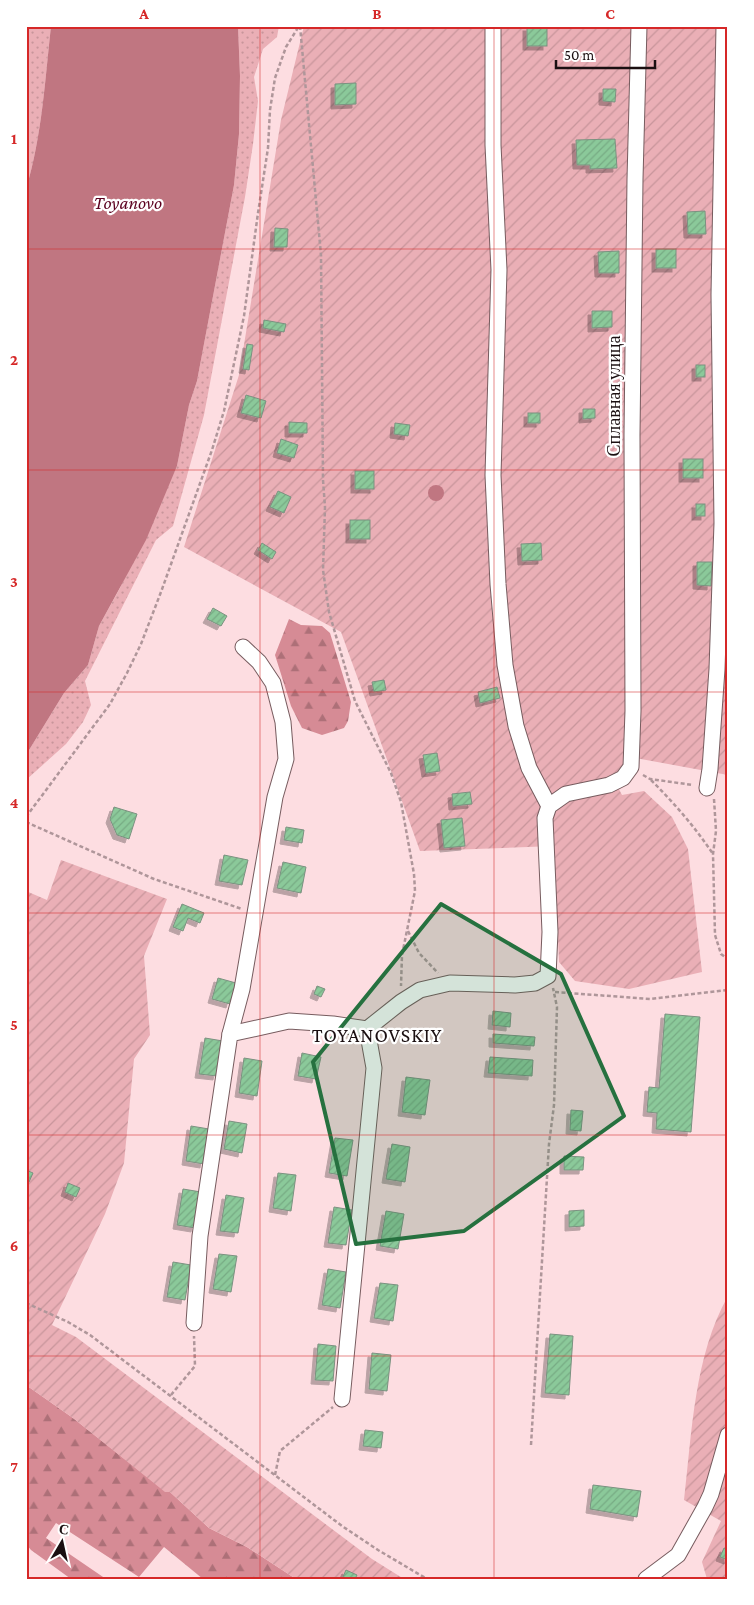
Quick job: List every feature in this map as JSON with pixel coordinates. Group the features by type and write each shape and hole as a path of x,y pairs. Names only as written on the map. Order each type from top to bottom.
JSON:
{"street":[{"path":"493,26 493,145 499,270 493,475 498,584 505,665 516,726 529,768 549,806"},
{"name":"Сплавная улица","path":"631,767 634,710 632,435 634,198 639,26"},
{"path":"707,788 716,678 722,523 719,295 724,26"},
{"path":"194,1323 200,1236 230,1034 242,989 274,797 286,759 283,722 273,683 259,662 243,646"},
{"path":"230,1034 289,1021 333,1024 366,1029 420,990 450,983 515,985 535,983 548,976 550,932 545,818 549,806 566,794 609,785 623,778 631,767"},
{"path":"342,1399 374,1068 366,1029"},
{"path":"646,1579 678,1555 711,1494 728,1435"}],"path":[{"path":"26,817 110,704 127,673 141,644 161,592 212,450 224,411 244,316 268,148 270,110 275,78 286,47 299,26"},
{"path":"299,26 321,255 323,480 325,507 322,570 329,612 355,701 391,773 401,802 414,874 415,891 402,955 401,1002"},
{"path":"631,767 650,779 679,809 713,854"},
{"path":"650,779 707,788 714,794 716,810 713,854 715,935 721,954 728,959"},
{"path":"26,822 154,880 255,913"},
{"path":"407,930 419,953 436,972 450,983"},
{"path":"531,1445 549,1144 554,1105 557,1007 548,976"},
{"path":"554,992 650,999 728,990"},
{"path":"26,1303 90,1334 342,1526 427,1579"},
{"path":"171,1395 195,1366 194,1323"},
{"path":"275,1475 280,1451 342,1399"}],"highlighted area":[{"path":"441,904 561,974 624,1116 464,1231 356,1244 313,1062"}],"shaded area":[{"path":"26,26 51,26 36,149 26,189"},
{"path":"238,26 279,26 277,37 263,49 254,77 258,101 245,197 204,415 173,526 156,540 85,681 91,705 83,722 66,744 26,780 26,755 64,693 88,665 99,626 120,588 177,466 189,405 197,381 234,185 239,134 240,76"},
{"path":"304,26 728,26 728,775 630,757 613,778 622,795 644,791 672,817 688,849 702,972 629,989 575,981 559,962 554,846 420,851 341,632 184,547 239,375 281,120"},
{"path":"61,860 167,899 144,956 150,1035 134,1059 124,1163 105,1214 52,1325 76,1337 372,1559 404,1579 296,1579 247,1547 209,1528 170,1492 165,1492 73,1418 26,1385 26,891 47,900"},
{"path":"728,1296 728,1579 707,1579 702,1562 721,1521 684,1500 692,1422 701,1369 717,1319"}],"green space":[{"path":"289,619 301,625 322,626 330,633 351,702 348,721 344,728 322,735 302,728 291,706 275,655"},
{"path":"26,1385 73,1418 165,1491 170,1492 209,1528 247,1547 296,1579 203,1579 164,1547 139,1577 56,1523 46,1538 106,1579 71,1579 31,1550 26,1544"}],"water":[{"name":"Toyanovo","path":"51,26 238,26 240,76 239,134 234,185 197,381 189,405 177,466 146,540 99,626 88,665 64,693 26,755 26,189 36,149"},
{"path":"436,485 442,487 444,493 442,499 436,501 430,499 428,493 430,487"}],"building":[{"path":"527,27 547,27 547,46 527,46"},
{"path":"356,83 356,104 335,105 335,84"},
{"path":"603,89 616,89 615,102 603,101"},
{"path":"615,139 617,168 590,169 590,165 577,165 576,140"},
{"path":"705,211 706,234 688,234 687,212"},
{"path":"275,228 288,229 287,247 274,247"},
{"path":"656,249 676,249 676,268 656,268"},
{"path":"619,251 619,273 599,273 598,252"},
{"path":"592,311 612,311 612,327 592,328"},
{"path":"264,320 286,324 284,332 263,328"},
{"path":"247,344 253,345 249,370 243,369"},
{"path":"696,365 705,365 705,377 696,377"},
{"path":"246,395 266,401 261,418 241,413"},
{"path":"583,409 595,409 595,418 583,419"},
{"path":"528,413 540,413 540,423 528,423"},
{"path":"289,422 307,423 307,433 289,433"},
{"path":"395,423 410,425 408,436 394,434"},
{"path":"281,439 298,445 294,458 277,453"},
{"path":"683,459 703,459 703,478 683,478"},
{"path":"355,471 374,471 374,489 355,489"},
{"path":"278,491 291,497 284,513 270,507"},
{"path":"696,504 705,504 705,516 696,516"},
{"path":"350,520 370,520 370,539 350,539"},
{"path":"262,543 276,552 272,559 258,550"},
{"path":"541,543 542,560 522,561 521,544"},
{"path":"697,562 712,562 711,586 697,585"},
{"path":"213,608 227,616 221,626 207,619"},
{"path":"384,680 386,690 374,692 372,682"},
{"path":"497,687 500,698 480,703 478,692"},
{"path":"437,753 440,771 426,773 423,755"},
{"path":"470,792 472,804 453,806 452,794"},
{"path":"114,807 137,814 129,839 117,835 110,819"},
{"path":"462,818 465,846 444,848 441,820"},
{"path":"286,827 304,830 302,843 284,840"},
{"path":"224,855 248,860 242,885 219,881"},
{"path":"283,862 306,867 301,893 277,888"},
{"path":"182,904 204,913 200,923 188,918 183,931 173,927"},
{"path":"218,978 236,983 230,1004 212,999"},
{"path":"317,986 325,989 321,997 314,994"},
{"path":"493,1011 511,1013 510,1027 492,1025"},
{"path":"665,1014 700,1017 691,1132 656,1129 657,1113 647,1112 649,1087 659,1088"},
{"path":"493,1034 535,1037 534,1046 493,1043"},
{"path":"205,1038 223,1041 217,1076 199,1074"},
{"path":"302,1053 321,1057 316,1079 298,1076"},
{"path":"490,1057 533,1060 532,1076 488,1073"},
{"path":"244,1058 262,1061 257,1096 239,1093"},
{"path":"406,1077 430,1080 425,1115 402,1112"},
{"path":"571,1110 583,1111 581,1131 570,1130"},
{"path":"229,1121 247,1124 242,1153 224,1149"},
{"path":"191,1126 209,1129 204,1164 186,1161"},
{"path":"335,1138 353,1140 347,1176 329,1173"},
{"path":"392,1144 410,1147 405,1182 386,1179"},
{"path":"564,1156 584,1157 583,1170 564,1170"},
{"path":"26,1170 33,1173 29,1182 26,1181"},
{"path":"278,1173 296,1175 291,1211 273,1208"},
{"path":"68,1183 80,1188 76,1197 65,1192"},
{"path":"183,1189 201,1192 195,1228 177,1225"},
{"path":"226,1195 244,1198 238,1233 220,1231"},
{"path":"334,1207 352,1210 346,1245 328,1243"},
{"path":"584,1210 584,1226 569,1227 569,1211"},
{"path":"386,1211 404,1214 398,1249 380,1246"},
{"path":"219,1254 237,1256 231,1292 213,1289"},
{"path":"173,1262 191,1265 185,1300 167,1297"},
{"path":"328,1269 346,1272 340,1308 322,1305"},
{"path":"380,1283 398,1285 393,1321 374,1318"},
{"path":"550,1334 573,1336 569,1395 545,1393"},
{"path":"318,1344 336,1346 333,1381 315,1380"},
{"path":"372,1353 391,1355 387,1391 369,1389"},
{"path":"365,1430 383,1432 381,1448 363,1446"},
{"path":"593,1485 641,1491 637,1517 590,1509"},
{"path":"724,1548 728,1549 728,1560 720,1557"},
{"path":"346,1570 357,1575 355,1579 342,1579"}],"district":[{"name":"TOYANOVSKIY","path":"377,1035"}]}
